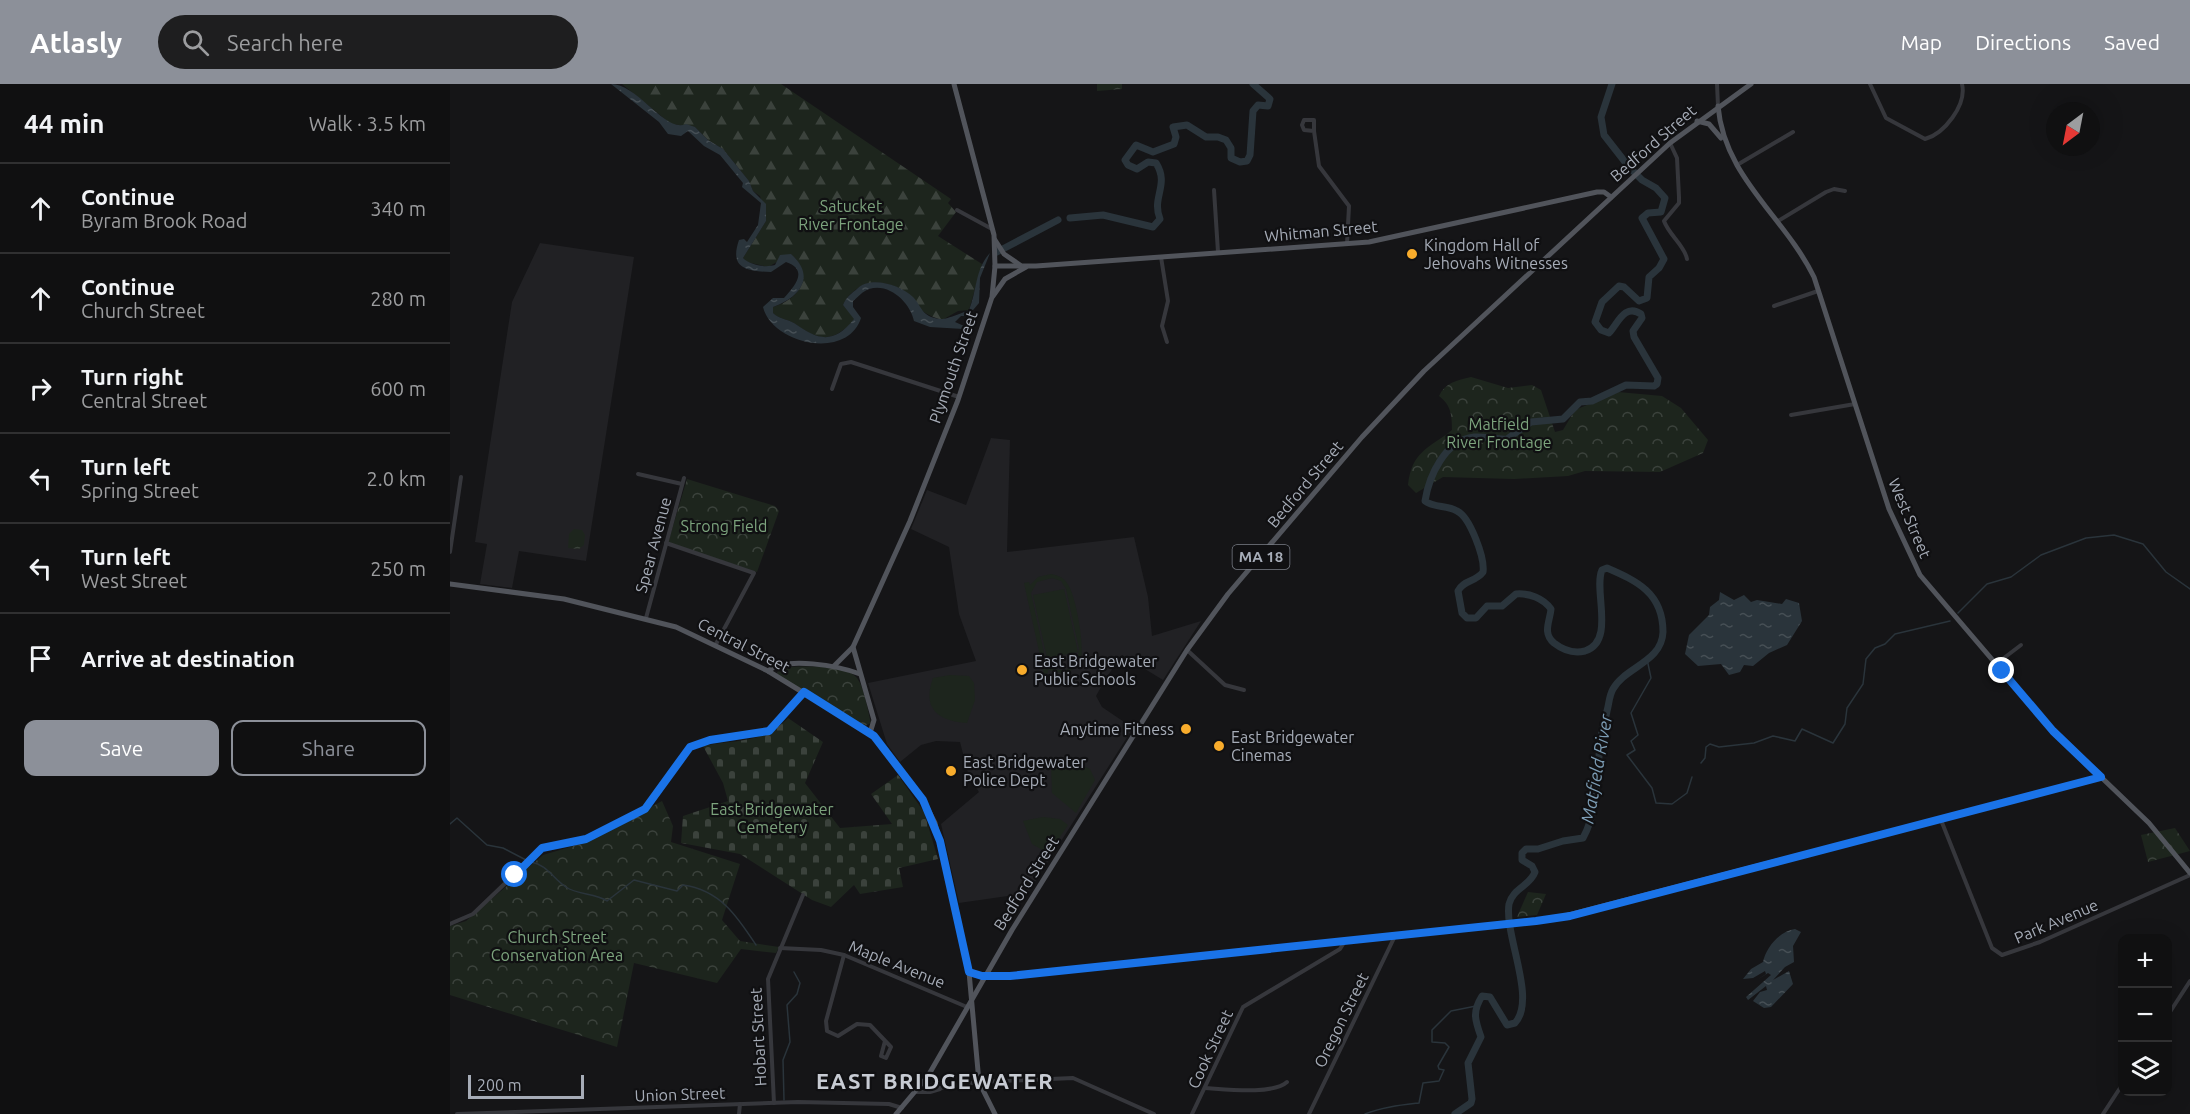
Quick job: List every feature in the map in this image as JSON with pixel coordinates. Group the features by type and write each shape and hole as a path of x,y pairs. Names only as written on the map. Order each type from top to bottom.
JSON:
{"main road":[{"name":"Plymouth Street","path":"834,666 854,647 910,521 959,397 992,297 995,264 999,250 954,84"},
{"name":"Bedford Street","path":"902,1108 923,1084 984,976 1187,650 1228,594 1394,401 1670,143 1750,84"},
{"name":"West Street","path":"1719,106 1727,148 1736,165 1802,255 1819,290 1892,518 1916,567 1951,613 2053,731 2157,832 2190,874"},
{"path":"1697,121 1714,128 1727,148"},
{"name":"Whitman Street","path":"995,264 1027,267 1218,252 1347,245 1403,236 1597,192 1604,192 1611,197"},
{"path":"999,250 1014,262 1027,267"},
{"path":"992,297 1009,276 1027,267"},
{"name":"Central Street","path":"450,584 564,599 646,618 693,633 768,671 870,733 923,800 935,823 969,972 979,1082"},
{"path":"854,647 874,720 870,733"},
{"path":"768,671 782,665 834,666 860,674"},
{"path":"969,972 984,976 1010,976 1516,924 1567,916 2101,777"},
{"path":"979,1082 995,1114"},
{"name":"MA 18","path":"896,1114 902,1108"}],"street":[{"path":"1717,84 1719,106"},
{"path":"1870,84 1886,118 1925,139 1938,135 1958,107 1963,94 1962,84"},
{"path":"1314,131 1319,166 1349,205 1347,245"},
{"path":"1736,165 1794,132"},
{"path":"1670,143 1677,158 1679,203 1664,221 1670,234 1686,252 1688,259"},
{"path":"1778,221 1826,192 1834,189 1845,191"},
{"path":"1214,190 1218,252"},
{"path":"957,210 992,229"},
{"path":"1161,256 1168,301 1162,326 1167,342"},
{"path":"1774,306 1819,290"},
{"path":"832,389 841,364 851,362 959,397"},
{"path":"1791,415 1855,404"},
{"path":"638,474 682,484"},
{"path":"450,552 461,477"},
{"name":"Spear Avenue","path":"646,618 684,478"},
{"path":"666,543 754,573 716,644"},
{"path":"1996,664 2021,645"},
{"path":"1187,650 1222,682 1244,690"},
{"path":"450,924 473,914 542,848 586,839 642,811 655,798 687,750 698,743 769,731 804,692"},
{"name":"Park Avenue","path":"1941,820 1992,948 2002,955 2040,942 2190,874"},
{"name":"Hobart Street","path":"774,1103 767,986 769,972 803,896"},
{"name":"Oregon Street","path":"1309,1114 1395,936"},
{"name":"Cook Street","path":"1192,1114 1243,1007 1340,950 1344,941"},
{"name":"Maple Avenue","path":"780,948 821,950 844,955 967,1006"},
{"path":"844,955 826,1023 827,1031 838,1036 857,1024 865,1023 875,1028 885,1041"},
{"path":"2172,1009 2190,981"},
{"path":"917,1092 930,1092 940,1088 979,1082 1073,1078 1154,1114"},
{"path":"1205,1088 1264,1089 1283,1086 1287,1082"},
{"path":"923,1084 940,1088"},
{"path":"2103,1114 2118,1091"},
{"name":"Union Street","path":"457,1114 774,1103 889,1104 902,1108"},
{"path":"739,1114 741,1104"}],"shaded area":[{"path":"540,243 634,257 586,561 519,551 512,588 480,584 487,544 475,542 512,302"},
{"name":"East Bridgewater Public Schools","path":"991,438 1010,440 1007,552 1134,537 1148,597 1152,636 1201,621 1163,680 1122,655 1106,678 1096,696 1102,707 1133,728 1028,893 959,903 941,824 979,792 969,777 960,742 936,741 921,745 900,762 887,744 868,683 976,661 959,614 949,547 911,529 927,490 966,505"}],"green space":[{"name":"Satucket River Frontage","path":"622,84 781,84 951,199 948,203 956,212 938,236 982,264 969,310 958,311 942,320 919,309 908,294 895,286 871,283 864,284 847,297 843,305 855,319 832,336 818,336 775,315 773,307 797,293 803,278 802,270 791,254 768,267 747,262 743,258 766,221 760,196 753,191 749,181 723,149 708,140 695,127 671,124"},
{"path":"1097,84 1122,84 1122,89 1097,91"},
{"name":"Matfield River Frontage","path":"1471,377 1508,388 1532,385 1541,390 1555,432 1563,430 1575,410 1618,392 1662,396 1681,408 1708,440 1703,453 1660,472 1585,471 1568,476 1514,479 1443,477 1416,493 1408,485 1417,458 1452,430 1450,411 1439,396 1448,385"},
{"name":"Strong Field","path":"687,479 775,506 779,511 757,572 668,543"},
{"path":"574,529 582,530 585,535 584,545 579,549 568,548 569,534"},
{"path":"1051,574 1062,578 1067,583 1074,599 1081,636 1082,658 1080,664 1066,674 1048,670 1048,673 1044,674 1024,583 1029,582 1030,585 1038,577","holes":["1052,578 1061,581 1066,589 1079,649 1076,664 1061,670 1053,668 1046,662 1031,593 1037,582"]},
{"path":"1064,589 1078,652 1047,658 1033,595"},
{"path":"779,667 832,668 851,673 857,678 862,688 871,723 865,726 777,675"},
{"path":"950,675 969,676 974,683 975,700 967,723 940,716 931,705 929,697 933,678"},
{"name":"East Bridgewater Cemetery","path":"788,718 823,742 805,783 840,828 892,824 871,794 898,775 924,812 938,859 899,868 903,887 860,894 854,885 831,907 812,900 740,854 681,843 683,816 728,801 723,783 703,746 759,736 779,726"},
{"path":"1073,762 1090,769 1095,780 1076,813 1052,793 1051,763"},
{"name":"Church Street Conservation Area","path":"662,801 673,826 671,842 740,864 722,920 740,941 779,947 776,953 741,949 717,983 634,963 617,1047 450,995 450,926 466,921 543,855 587,842"},
{"path":"1043,817 1060,819 1068,825 1054,846 1046,852 1032,844 1023,821"},
{"path":"2175,828 2190,851 2148,862 2141,835"},
{"path":"1528,892 1546,894 1537,915 1517,917"}],"water":[{"path":"611,84 621,86 631,92 670,122 695,127 708,140 723,149 749,181 753,191 766,204 766,221 743,258 754,264 771,266 775,265 780,255 791,254 799,263 804,279 797,292 773,307 775,315 818,336 832,336 839,333 854,319 843,305 847,298 864,284 878,282 901,289 913,297 929,316 940,319 950,317 969,310 979,273 990,253 980,278 979,303 968,316 961,316 955,322 964,326 964,329 930,327 914,321 909,308 898,296 877,288 867,290 853,301 853,307 861,318 853,331 841,340 826,343 810,342 794,338 780,330 769,320 763,307 773,298 784,298 796,283 797,269 786,262 771,272 754,271 738,263 736,257 739,240 744,239 747,242 758,225 761,203 742,187 743,183 720,155 704,146 688,131 681,136 668,134 659,122"},
{"path":"1720,592 1734,600 1744,595 1751,602 1757,600 1782,604 1786,599 1799,603 1802,621 1787,645 1769,653 1753,666 1744,665 1740,672 1729,675 1721,664 1698,666 1685,654 1689,635 1709,615 1710,607 1719,600"},
{"path":"1795,929 1801,932 1793,946 1794,962 1785,967 1773,980 1789,971 1793,984 1771,1007 1764,1008 1753,1001 1760,992 1767,990 1766,986 1748,1000 1746,997 1771,975 1768,973 1757,980 1766,974 1765,971 1753,978 1743,979 1751,969 1763,962 1767,951 1775,941 1789,930"}],"waterway":[{"path":"1070,218 1103,215 1153,227 1160,219 1158,211 1160,171 1156,163 1148,162 1137,169 1128,165 1125,160 1136,145 1153,152 1174,144 1176,137 1173,127 1187,125 1206,137 1226,140 1231,148 1231,158 1240,162 1247,161 1250,155 1253,111 1258,105 1268,106 1270,99 1253,84"},
{"name":"Matfield River","path":"1455,1114 1471,1103 1472,1099 1468,1063 1481,1037 1476,1016 1482,996 1490,997 1507,1025 1515,1023 1521,1012 1523,999 1511,932 1509,904 1514,894 1533,877 1535,872 1532,866 1522,860 1522,853 1526,849 1538,849 1563,841 1583,838 1595,803 1601,739 1610,697 1619,681 1656,650 1663,632 1662,619 1653,598 1638,584 1607,568 1602,570 1600,579 1602,626 1594,645 1585,651 1568,651 1550,639 1548,627 1551,609 1540,599 1531,595 1516,594 1502,606 1487,606 1476,618 1467,618 1462,613 1458,591 1460,587 1483,572 1482,557 1476,538 1467,521 1457,511 1425,501 1430,481 1440,461 1447,452 1464,440 1474,437 1507,439 1531,422 1563,419 1580,402 1592,401 1626,385 1654,386 1657,384 1658,378 1634,337 1633,331 1642,318 1641,314 1635,311 1626,313 1609,333 1601,330 1595,322 1602,302 1619,286 1624,287 1639,301 1647,298 1649,277 1659,268 1664,259 1642,218 1648,213 1661,212 1665,198 1629,167 1604,135 1601,117 1612,84"},
{"path":"997,252 1058,220"},
{"path":"1958,613 1987,584 2011,577 2041,555 2086,538 2114,535 2143,544 2166,572 2190,589"},
{"path":"1701,763 1705,758 1706,747 1710,744 1719,747 1754,743 1773,736 1795,741 1802,729 1833,743 1845,724 1847,708 1863,684 1866,659 1875,648 1885,644 1895,634 1950,621"},
{"path":"1647,659 1651,678 1631,713 1638,735 1631,741 1635,750 1627,755 1652,788 1656,803 1672,804 1687,793 1692,777"},
{"path":"450,824 457,818 487,845 503,848 526,860"},
{"path":"531,862 542,866 570,890 607,901 634,880 677,891 683,885 707,892 726,906 756,945"},
{"path":"784,1100 783,1060 790,1042 787,1005 797,994 800,983 794,972"},
{"path":"1365,1114 1385,1108 1419,1103 1423,1083 1439,1081 1444,1070 1439,1069 1438,1066 1449,1047 1445,1043 1432,1042 1432,1030 1451,1011 1476,1006"}],"place":[{"name":"Kingdom Hall of Jehovahs Witnesses","path":"1412,254"},
{"name":"East Bridgewater Public Schools","path":"1022,670"},
{"name":"Anytime Fitness","path":"1186,729"},
{"name":"East Bridgewater Cinemas","path":"1219,746"},
{"name":"East Bridgewater Police Dept","path":"951,771"}],"district":[{"name":"EAST BRIDGEWATER","path":"935,1081"}],"route":[{"path":"515,875 542,848 586,839 640,813 650,804 690,747 704,741 757,735 769,731 786,715 804,692 874,736 923,800 935,823 940,841 969,972 975,974 991,977 1010,976 1536,921 1570,916 2101,777 2053,731 2002,671"}]}
